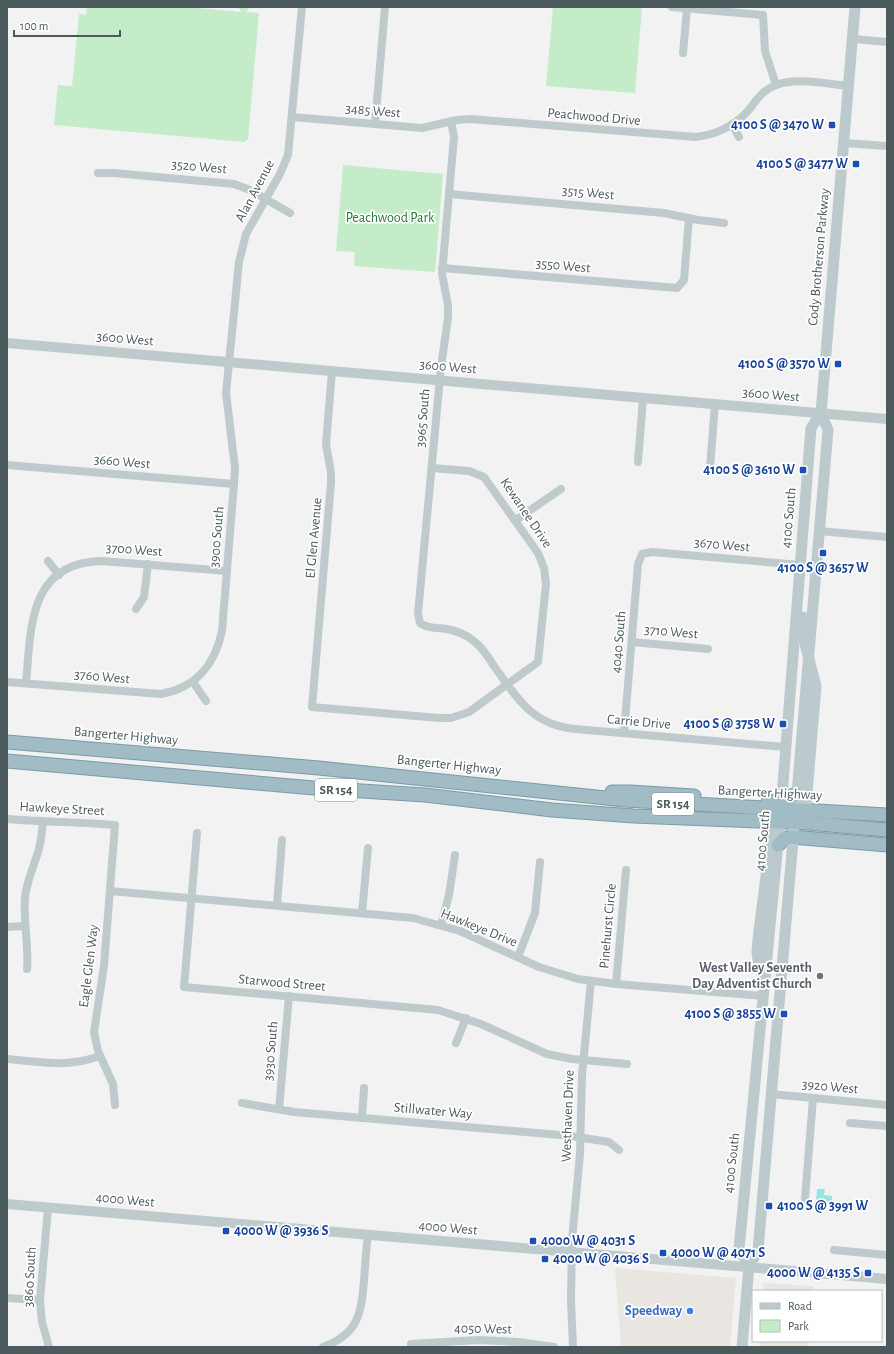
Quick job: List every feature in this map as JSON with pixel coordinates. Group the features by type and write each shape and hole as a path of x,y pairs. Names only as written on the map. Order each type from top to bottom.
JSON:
{"highway":[{"name":"Bangerter Highway","path":"7,742 326,769 589,797 757,808 778,813 887,830"},
{"name":"Bangerter Highway","path":"7,761 314,788 425,796 605,814 778,813"},
{"path":"425,796 439,790 569,803 578,802 589,797 605,793 630,792 778,813 789,799 796,794"},
{"name":"Bangerter Highway","path":"800,816 887,815"},
{"path":"778,845 784,840 792,838 887,845"}],"main road":[{"name":"Cody Brotherson Parkway","path":"821,414 855,7"},
{"name":"4100 South","path":"749,1266 739,1249 778,845 778,813 785,747 811,428 821,414"},
{"name":"4100 South","path":"742,1347 749,1266 758,1251 792,838 800,816 796,794 828,430 821,414"},
{"path":"800,816 816,686 802,636 810,534 805,507"},
{"path":"765,1171 760,1147 771,1009 769,995 757,954 778,813"}],"street":[{"name":"Alan Avenue","path":"229,362 240,252 251,225 285,161 290,141 302,7"},
{"path":"375,124 385,7"},
{"path":"672,7 763,15 765,51 776,85"},
{"path":"684,52 687,8"},
{"path":"853,39 887,42"},
{"name":"Peachwood Drive","path":"451,121 470,119 690,137 714,133 732,124 742,116 761,95 776,85 797,82 849,86"},
{"name":"3485 West","path":"292,117 422,128 434,127 451,121"},
{"name":"3965 South","path":"420,623 418,613 440,380 449,314 442,278 442,268 454,134 451,121"},
{"path":"732,124 740,137"},
{"path":"844,143 887,146"},
{"name":"3520 West","path":"98,173 114,173 230,183 244,187 290,213"},
{"name":"3515 West","path":"449,194 664,213 724,223"},
{"name":"3550 West","path":"442,268 670,288 680,286 684,276 689,218"},
{"name":"3600 West","path":"7,343 887,419"},
{"name":"3900 South","path":"193,682 208,667 218,647 222,632 234,484 233,447 227,405 229,362"},
{"name":"El Glen Avenue","path":"312,707 331,483 331,473 326,444 332,371"},
{"path":"638,462 643,398"},
{"path":"710,467 715,404"},
{"name":"3660 West","path":"7,465 234,484"},
{"name":"Kewanee Drive","path":"312,707 445,718 469,712 536,665 539,660 546,584 541,558 490,484 480,474 469,471 432,468"},
{"path":"516,520 562,489"},
{"path":"819,531 887,537"},
{"name":"3670 West","path":"642,554 652,552 800,565"},
{"name":"4040 South","path":"624,733 638,564 642,554"},
{"path":"48,561 59,575"},
{"name":"3700 West","path":"26,684 34,609 46,587 59,575 80,564 95,561 227,571"},
{"path":"136,609 144,597 148,564"},
{"name":"Carrie Drive","path":"420,623 426,626 456,631 471,639 485,652 526,708 538,718 551,724 569,728 785,747"},
{"name":"3710 West","path":"632,642 708,649"},
{"name":"3760 West","path":"7,682 153,694 177,690 193,682"},
{"path":"193,682 206,701"},
{"name":"Hawkeye Street","path":"7,818 43,822 116,825"},
{"path":"27,969 28,953 25,926 26,890 40,845 43,822"},
{"name":"Eagle Glen Way","path":"116,825 104,972 95,1027 95,1042 100,1056 112,1077 116,1105"},
{"path":"191,898 197,833"},
{"path":"277,905 282,840"},
{"path":"362,913 368,848"},
{"path":"441,925 449,896 455,855"},
{"path":"518,957 529,932 535,913 540,862"},
{"name":"Pinehurst Circle","path":"616,984 626,870"},
{"name":"Hawkeye Drive","path":"110,891 404,916 441,925 465,933 558,973 591,981 764,996"},
{"name":"Starwood Street","path":"191,898 184,987 429,1008 466,1018 540,1051 562,1058 627,1064"},
{"path":"7,927 25,926"},
{"name":"Westhaven Drive","path":"573,1252 583,1060 591,981"},
{"name":"3930 South","path":"279,1109 289,996"},
{"path":"456,1043 466,1018"},
{"path":"7,1059 68,1064 83,1062 100,1056"},
{"path":"362,1118 364,1088"},
{"name":"3920 West","path":"771,1094 887,1105"},
{"path":"805,1199 813,1098"},
{"name":"Stillwater Way","path":"242,1103 294,1112 580,1138 609,1142 619,1150"},
{"path":"850,1123 887,1126"},
{"name":"4000 West","path":"7,1204 749,1266 887,1279"},
{"name":"3860 South","path":"48,1208 40,1300 42,1322 49,1347"},
{"path":"323,1347 345,1336 353,1327 359,1316 362,1301 368,1235"},
{"path":"834,1250 887,1254"},
{"path":"573,1252 571,1300 573,1347"},
{"path":"7,1298 40,1300"},
{"name":"4050 West","path":"411,1345 479,1340 518,1342 554,1347"}],"shaded area":[{"path":"615,1268 736,1278 730,1347 621,1347"},
{"path":"763,1283 814,1286 814,1290 763,1290"},
{"path":"761,1342 809,1342 808,1347 759,1347"}],"green space":[{"path":"87,7 186,7 241,12 238,7 250,7 246,12 259,13 248,140 245,142 54,125 58,85 72,86 79,14 86,15"},
{"path":"553,7 642,7 635,93 546,86"},
{"name":"Peachwood Park","path":"343,165 443,174 435,272 354,266 355,252 336,251"}],"water":[{"path":"817,1189 825,1189 824,1195 832,1196 832,1203 816,1202"}],"place":[{"name":"4100 S @ 3470 W","path":"832,125"},
{"name":"4100 S @ 3477 W","path":"856,164"},
{"name":"4100 S @ 3570 W","path":"838,364"},
{"name":"4100 S @ 3610 W","path":"803,470"},
{"name":"4100 S @ 3657 W","path":"823,553"},
{"name":"4100 S @ 3758 W","path":"783,724"},
{"name":"West Valley Seventh Day Adventist Church","path":"820,976"},
{"name":"4100 S @ 3855 W","path":"784,1014"},
{"name":"4100 S @ 3991 W","path":"769,1206"},
{"name":"4000 W @ 3936 S","path":"226,1231"},
{"name":"4000 W @ 4031 S","path":"533,1241"},
{"name":"4000 W @ 4071 S","path":"663,1253"},
{"name":"4000 W @ 4036 S","path":"545,1259"},
{"name":"4000 W @ 4135 S","path":"868,1273"},
{"name":"Speedway","path":"690,1311"}]}
